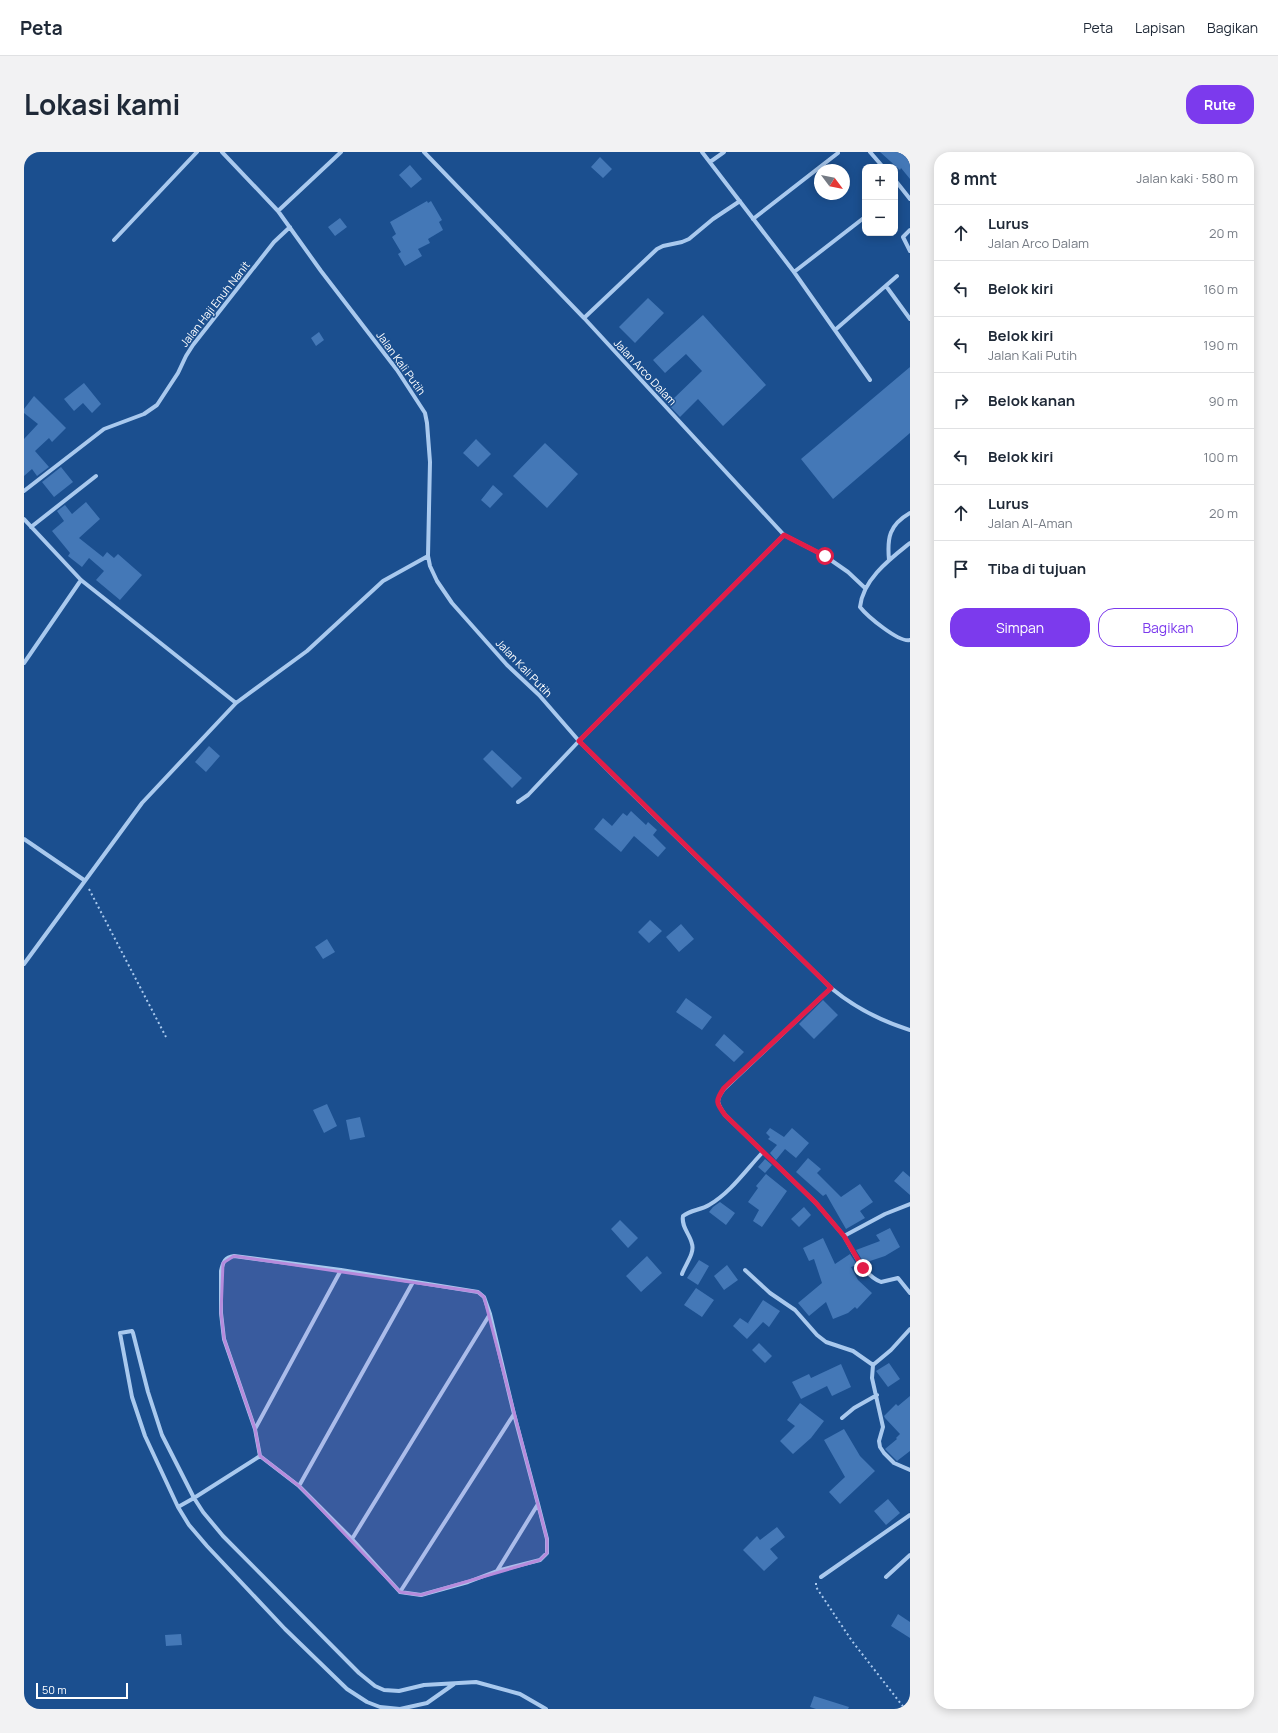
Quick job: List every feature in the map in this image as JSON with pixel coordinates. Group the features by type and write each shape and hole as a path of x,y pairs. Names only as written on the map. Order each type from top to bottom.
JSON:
{"street":[{"path":"114,240 197,152"},
{"name":"Jalan Kali Putih","path":"222,152 285,219 321,271 397,370 424,413 427,423 430,462 428,556 430,566 437,581 452,603 507,665 539,695 579,741 831,988 840,996 879,1018 910,1030"},
{"path":"278,211 341,152"},
{"name":"Jalan Arco Dalam","path":"424,152 584,318 784,535 825,556 848,572 865,588"},
{"path":"702,152 794,272 870,380"},
{"path":"710,162 724,152"},
{"path":"870,152 880,164"},
{"path":"753,219 838,153"},
{"path":"898,184 910,199"},
{"path":"584,318 658,249 663,246 689,239 713,219 740,201"},
{"path":"794,272 862,219"},
{"name":"Jalan Haji Enuh Nanit","path":"24,491 104,429 144,414 157,405 178,373 193,345 274,242 290,227"},
{"path":"910,230 903,237 910,251"},
{"path":"835,330 897,276"},
{"path":"886,286 910,319"},
{"path":"31,527 96,476"},
{"path":"888,560 888,547 891,532 896,522 910,514"},
{"path":"24,519 81,580 236,702"},
{"path":"518,802 539,783 784,535"},
{"path":"910,543 888,560 865,588 860,607 864,613 898,638 907,641 910,640"},
{"path":"24,964 84,880 142,803 236,702 307,651 383,581 428,556"},
{"path":"24,663 81,580"},
{"path":"24,839 84,880"},
{"path":"831,988 724,1088 718,1097 718,1105 725,1115 762,1153 780,1167 816,1203 844,1236 863,1268 881,1282 898,1278 910,1293"},
{"path":"682,1274 692,1252 693,1244 682,1221 683,1216 709,1205 718,1198 732,1186 762,1153"},
{"path":"844,1236 885,1214 910,1204"},
{"path":"234,1256 341,1270 478,1292 484,1297 490,1314 514,1414 547,1539 547,1553 540,1560 497,1571 468,1582 421,1595 400,1592 352,1539 299,1486 260,1456 255,1429 224,1339 221,1313 222,1263 226,1259 234,1256"},
{"path":"255,1429 341,1270"},
{"path":"745,1270 770,1293 795,1310 817,1335 826,1342 853,1351 873,1365"},
{"path":"299,1486 413,1282"},
{"path":"352,1539 490,1314"},
{"path":"910,1329 891,1350 873,1365 872,1378 884,1427 879,1441 880,1447 894,1463 910,1470"},
{"path":"454,1684 427,1702 400,1709 380,1708 354,1694 348,1689 280,1624 207,1546 190,1525 178,1506 144,1436 132,1397 120,1334 122,1332 133,1333 148,1392 162,1435 194,1498 203,1512 223,1536 359,1673 375,1686 384,1690 399,1691 424,1685 476,1682 520,1694 546,1709"},
{"path":"842,1418 854,1408 876,1395"},
{"path":"400,1592 514,1414"},
{"path":"178,1506 194,1498 260,1456"},
{"path":"497,1571 538,1504"},
{"path":"821,1577 910,1515"},
{"path":"886,1577 910,1555"}],"path":[{"path":"84,880 166,1038"},
{"path":"821,1577 817,1581 816,1587 852,1641 905,1709"}],"highlighted area":[{"path":"234,1256 478,1292 484,1297 547,1539 547,1553 540,1560 421,1595 400,1592 299,1486 260,1456 255,1429 224,1339 221,1313 223,1263"}],"building":[{"path":"880,152 902,152 910,159 910,179 901,168 900,170 898,168 898,164 893,164"},
{"path":"600,157 612,169 603,178 591,167"},
{"path":"410,165 422,179 411,188 399,175"},
{"path":"427,201 428,203 431,201 442,220 439,222 443,230 428,239 430,243 418,249 422,256 405,266 398,254 401,252 392,237 396,234 390,222"},
{"path":"340,218 347,227 335,236 328,227"},
{"path":"648,298 664,313 635,343 619,327"},
{"path":"703,315 766,385 723,426 698,399 680,417 668,404 702,371 686,354 665,373 653,360"},
{"path":"319,332 324,340 316,346 311,338"},
{"path":"910,367 910,433 833,499 801,459"},
{"path":"84,383 101,404 92,413 83,403 74,411 64,399"},
{"path":"34,396 66,428 52,442 49,438 35,451 49,467 37,476 32,469 24,476 24,439 38,424 24,413 24,409"},
{"path":"476,439 491,454 478,467 463,453"},
{"path":"545,443 578,474 547,508 513,476"},
{"path":"61,467 73,482 54,497 42,482"},
{"path":"493,485 503,494 490,508 481,500"},
{"path":"86,502 100,519 79,538 103,557 107,552 114,558 118,554 142,575 120,600 96,580 104,571 89,558 82,567 68,556 70,553 52,531 64,521 57,511 65,505 72,514"},
{"path":"209,746 220,756 206,772 195,762"},
{"path":"492,750 522,778 512,788 483,759"},
{"path":"631,811 646,825 648,822 657,830 653,835 666,848 658,857 634,836 621,852 594,829 603,818 612,826 623,813 627,816"},
{"path":"650,920 662,931 649,943 638,932"},
{"path":"681,924 694,939 679,952 666,937"},
{"path":"327,939 335,952 323,959 315,947"},
{"path":"686,998 712,1017 702,1030 676,1012"},
{"path":"823,1000 838,1015 814,1039 799,1024"},
{"path":"724,1034 744,1052 734,1062 715,1045"},
{"path":"327,1104 337,1126 324,1133 313,1110"},
{"path":"360,1117 365,1137 350,1140 346,1120"},
{"path":"770,1128 784,1137 792,1128 809,1143 796,1158 785,1149 776,1160 770,1153 777,1145 768,1139 770,1137 766,1133"},
{"path":"808,1158 821,1169 817,1173 841,1197 860,1184 873,1202 860,1211 865,1218 846,1229 826,1194 823,1196 796,1172"},
{"path":"765,1159 772,1165 765,1173 758,1167"},
{"path":"903,1171 910,1177 910,1195 894,1181"},
{"path":"766,1174 787,1191 762,1227 753,1221 759,1210 748,1202 758,1188 756,1186"},
{"path":"720,1202 735,1213 726,1225 709,1212"},
{"path":"804,1207 811,1215 799,1227 791,1219"},
{"path":"620,1220 638,1238 628,1248 611,1229"},
{"path":"890,1228 900,1247 885,1256 864,1263 856,1250 880,1241 876,1235"},
{"path":"823,1238 835,1264 850,1254 857,1265 851,1267 858,1280 872,1293 857,1309 855,1307 848,1313 833,1319 826,1302 809,1316 798,1303 822,1283 814,1259 809,1261 803,1248"},
{"path":"647,1256 662,1273 641,1292 626,1276"},
{"path":"699,1260 709,1266 698,1285 687,1278"},
{"path":"727,1265 738,1280 724,1290 714,1276"},
{"path":"696,1288 714,1300 702,1317 684,1305"},
{"path":"763,1300 780,1311 769,1327 763,1322 747,1339 733,1326 740,1318 749,1324 748,1323"},
{"path":"759,1343 772,1356 765,1363 752,1350"},
{"path":"889,1363 900,1379 888,1387 876,1371"},
{"path":"841,1364 851,1387 832,1396 827,1386 801,1399 792,1382 809,1374 811,1378"},
{"path":"910,1396 910,1451 897,1461 885,1449 897,1439 896,1438 900,1434 884,1416 896,1404 898,1406"},
{"path":"800,1403 824,1421 811,1438 793,1454 780,1441 795,1426 787,1420"},
{"path":"844,1429 860,1456 875,1471 840,1504 829,1492 845,1477 824,1440"},
{"path":"888,1499 900,1513 886,1525 874,1511"},
{"path":"777,1527 785,1537 770,1549 778,1558 764,1571 743,1550 757,1536 760,1540"},
{"path":"898,1614 910,1622 910,1638 891,1626"},
{"path":"181,1634 182,1645 166,1646 165,1635"},
{"path":"814,1696 849,1707 848,1709 816,1709 810,1707"}],"route":[{"path":"825,556 784,535 579,741 831,988 724,1088 718,1097 718,1105 725,1115 762,1153 780,1167 827,1215 844,1236 863,1268"}]}
